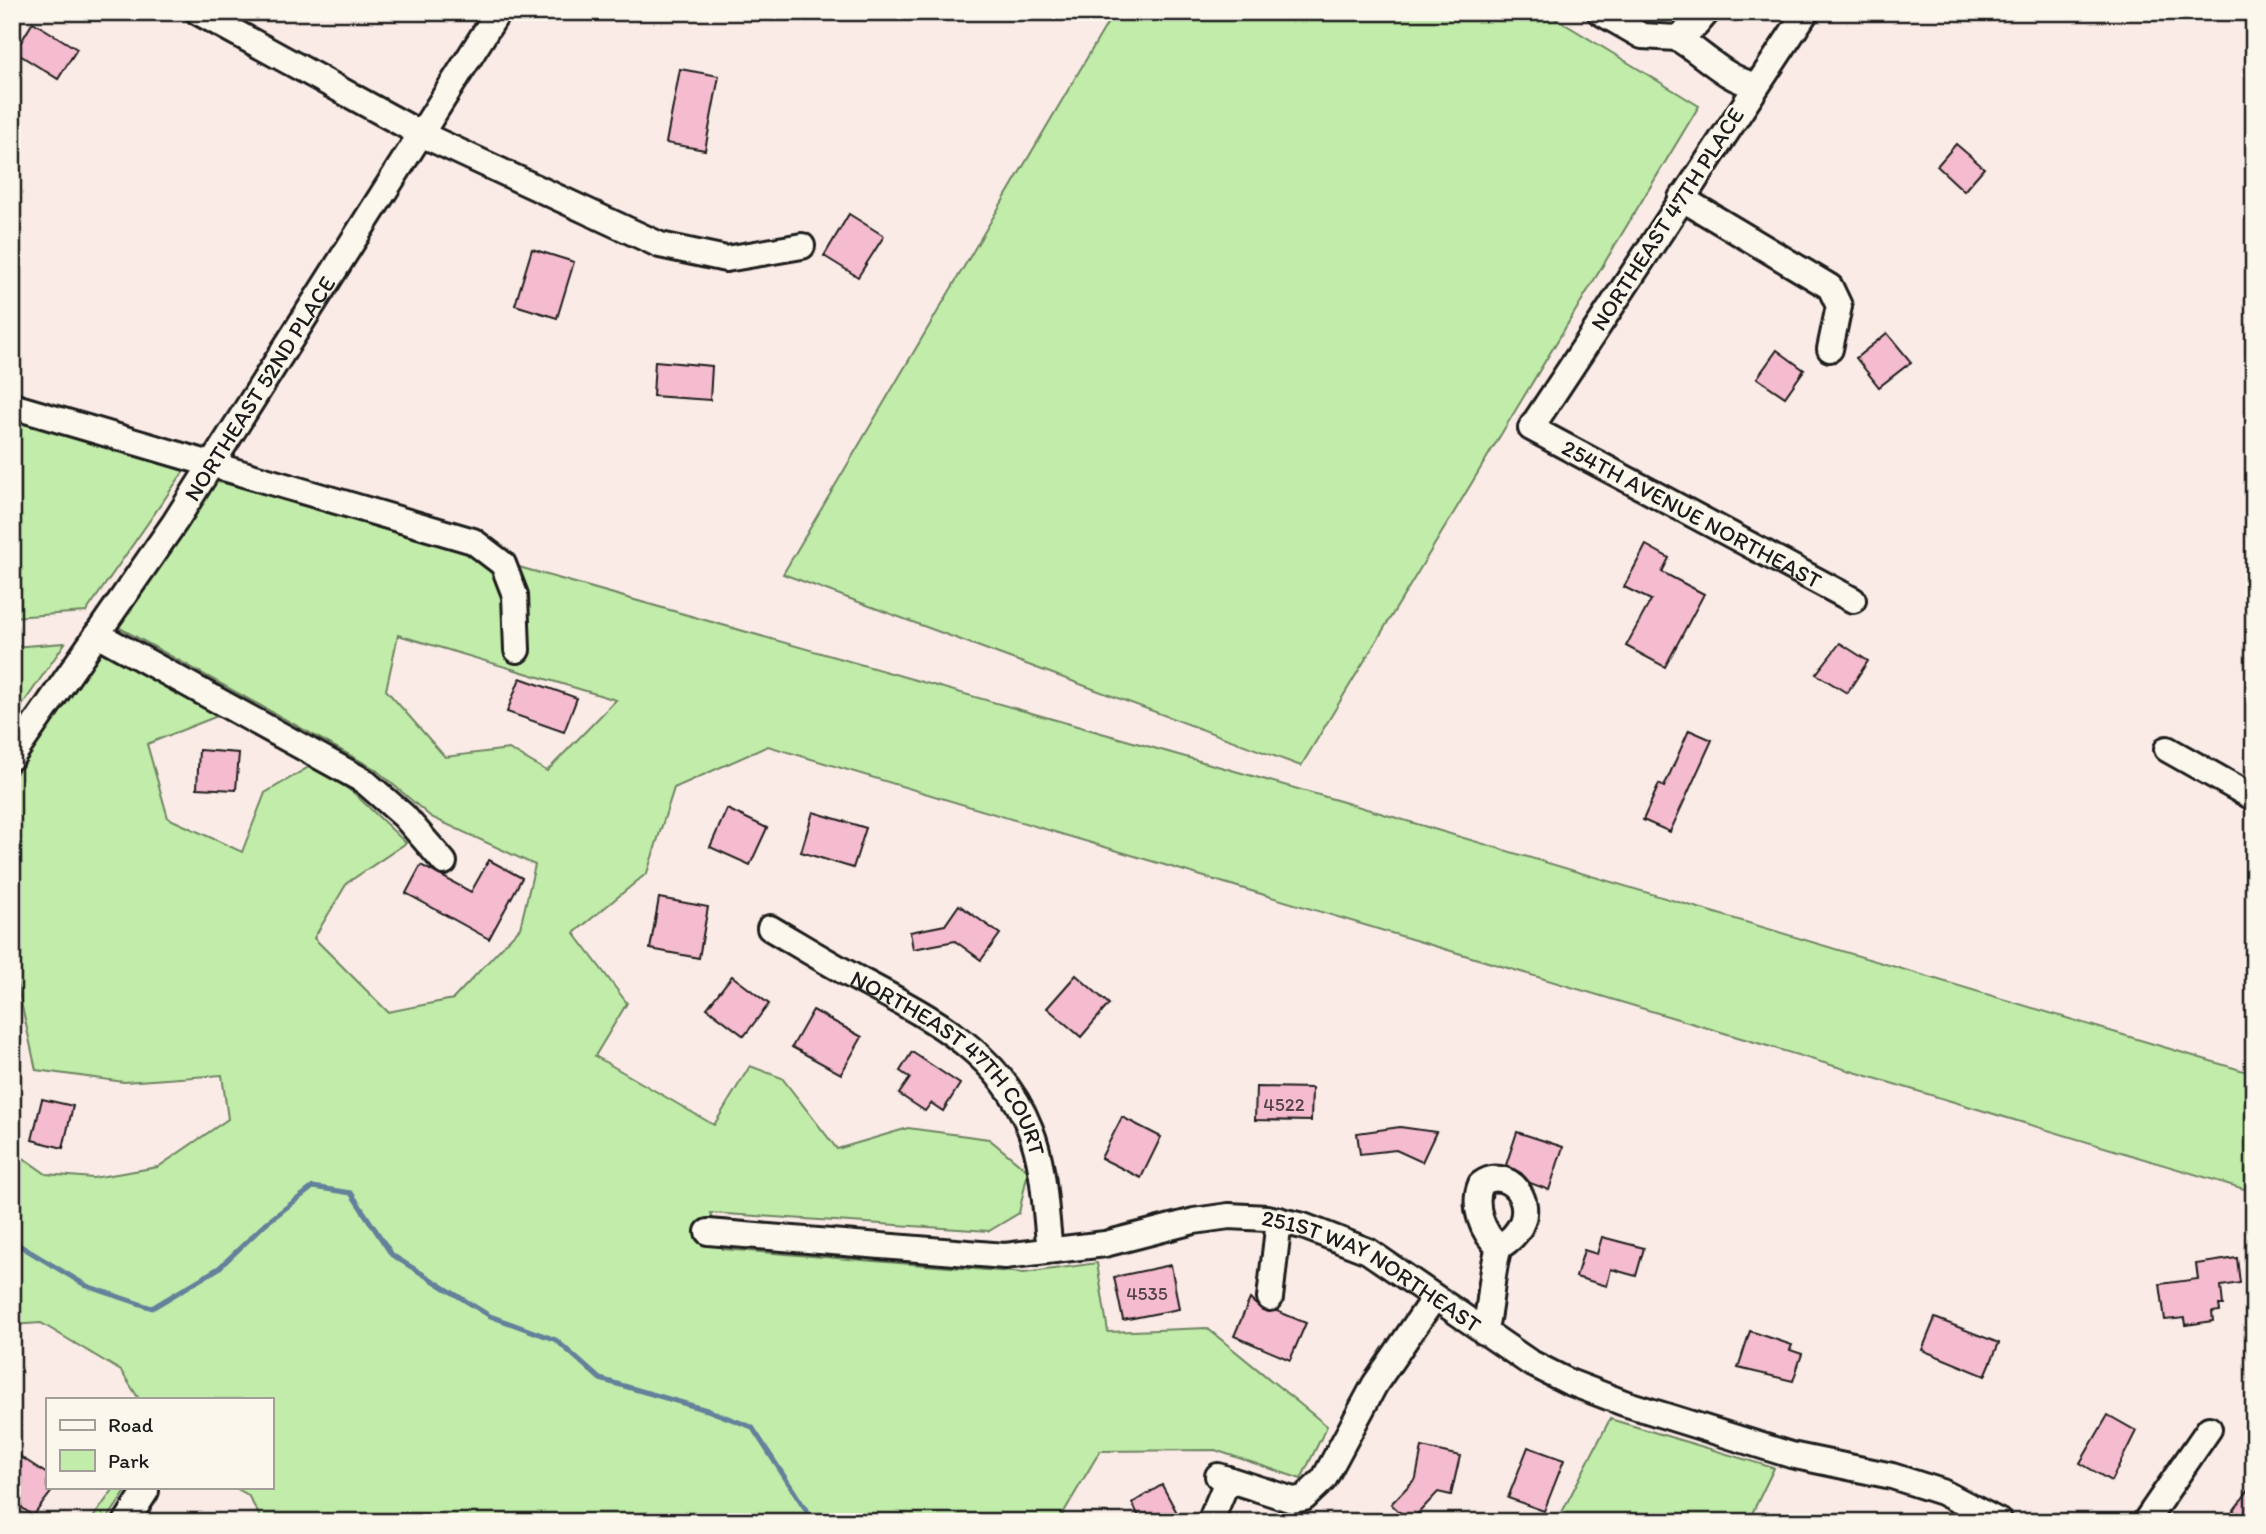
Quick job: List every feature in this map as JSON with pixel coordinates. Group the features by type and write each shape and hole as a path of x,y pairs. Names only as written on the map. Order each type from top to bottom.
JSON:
{"street":[{"path":"198,12 421,134 660,245 726,259 802,246"},
{"name":"NORTHEAST 52ND PLACE","path":"12,757 210,466 498,12"},
{"path":"1601,12 1642,36 1676,38 1697,49 1730,75 1755,85"},
{"path":"1676,38 1707,12"},
{"name":"NORTHEAST 47TH PLACE","path":"1531,428 1755,85 1806,12"},
{"path":"1681,198 1830,287 1839,306 1830,349"},
{"path":"12,406 473,541 503,564 516,595 517,650"},
{"name":"254TH AVENUE NORTHEAST","path":"1531,428 1853,600"},
{"path":"97,634 364,781 404,816 444,862"},
{"path":"2167,749 2254,798"},
{"name":"NORTHEAST 47TH COURT","path":"770,928 951,1031 981,1055 1011,1092 1031,1129 1050,1250"},
{"name":"251ST WAY NORTHEAST","path":"708,1232 1005,1256 1105,1244 1194,1221 1229,1216 1279,1220 1336,1236 1368,1251 1528,1362 1624,1403 1791,1454 1892,1476 1942,1492 2000,1522"},
{"path":"1270,1298 1279,1220"},
{"path":"1484,1332 1490,1311 1492,1269 1499,1247"},
{"path":"1210,1522 1223,1477 1293,1500 1315,1491 1335,1462 1375,1384 1434,1298"},
{"path":"2145,1522 2209,1429"},
{"path":"126,1522 146,1491"}],"green space":[{"path":"1114,12 1545,12 1699,106 1301,766 783,574"},
{"path":"12,416 184,471 86,612 12,617"},
{"path":"217,481 1340,801 2254,1074 2254,1192 768,746 674,788 647,873 574,933 627,1003 595,1056 714,1125 750,1066 782,1078 837,1149 908,1128 989,1139 1028,1171 1019,1213 989,1231 711,1213 723,1249 1024,1273 1097,1263 1108,1332 1207,1328 1327,1426 1301,1479 1215,1450 1100,1451 1058,1522 263,1522 248,1495 236,1488 273,1488 273,1398 138,1398 121,1371 41,1323 12,1325 12,1150 46,1174 93,1178 158,1167 228,1119 222,1075 124,1082 36,1070 17,984 12,983 12,780 103,648 220,715 147,744 168,818 242,852 265,793 314,764 355,794 406,843 347,883 314,938 388,1012 453,999 520,928 535,865 431,817 375,769 118,627","holes":["398,635 616,700 547,771 509,749 445,757 386,690"]},
{"path":"65,643 12,720 12,647"},
{"path":"1610,1419 1774,1468 1748,1522 1557,1522"},
{"path":"114,1488 128,1488 105,1522 90,1522"}],"building":[{"path":"33,22 77,49 58,79 15,52"},
{"path":"680,69 719,76 705,150 666,143"},
{"path":"1956,144 1984,168 1964,191 1937,166"},
{"path":"849,214 884,236 858,277 824,256"},
{"path":"532,249 574,262 557,318 515,305"},
{"path":"1887,333 1911,362 1879,387 1856,358"},
{"path":"1777,350 1804,370 1785,397 1757,378"},
{"path":"655,361 712,366 710,400 653,396"},
{"path":"1646,545 1669,558 1662,572 1704,594 1665,667 1626,646 1651,600 1624,587"},
{"path":"1840,643 1868,661 1847,693 1816,674"},
{"path":"520,678 577,698 564,732 507,712"},
{"path":"1689,730 1712,740 1670,832 1643,820 1659,784 1664,787"},
{"path":"199,750 239,753 236,790 197,788"},
{"path":"727,809 767,828 750,865 710,847"},
{"path":"813,812 866,828 853,868 801,852"},
{"path":"489,860 522,878 489,939 406,893 421,865 471,892"},
{"path":"659,898 708,907 699,958 650,949"},
{"path":"959,905 1000,934 981,960 955,941 913,949 910,932 945,925"},
{"path":"1076,975 1109,1004 1081,1037 1047,1008"},
{"path":"732,976 769,1004 744,1036 707,1008"},
{"path":"813,1010 862,1037 841,1074 792,1047"},
{"path":"912,1052 960,1084 943,1111 931,1103 925,1111 899,1094 910,1078 900,1071"},
{"path":"1256,1087 1312,1088 1311,1121 1255,1120"},
{"path":"42,1099 73,1106 63,1148 32,1140"},
{"path":"1122,1117 1161,1137 1141,1178 1101,1158"},
{"path":"1400,1127 1436,1132 1422,1162 1396,1150 1360,1154 1357,1133"},
{"path":"1517,1132 1563,1147 1549,1190 1530,1183 1521,1173 1506,1165"},
{"path":"1602,1237 1644,1248 1636,1276 1611,1269 1607,1286 1576,1277 1584,1250 1597,1254"},
{"path":"2237,1258 2240,1283 2221,1286 2223,1305 2219,1305 2220,1311 2212,1312 2213,1321 2186,1325 2185,1318 2165,1320 2160,1284 2198,1279 2196,1264"},
{"path":"1171,1265 1179,1309 1123,1320 1114,1277"},
{"path":"1250,1299 1262,1310 1277,1311 1306,1323 1290,1360 1234,1336"},
{"path":"1935,1318 1999,1343 1985,1376 1922,1350"},
{"path":"1750,1331 1792,1345 1790,1350 1802,1354 1793,1381 1738,1368"},
{"path":"2108,1415 2136,1431 2111,1481 2080,1463"},
{"path":"1422,1447 1460,1456 1451,1495 1438,1492 1410,1522 1391,1504 1416,1478"},
{"path":"1528,1447 1564,1460 1544,1511 1508,1498"},
{"path":"12,1451 46,1473 46,1488 54,1488 33,1516 12,1500"},
{"path":"2254,1483 2254,1522 2247,1522 2233,1511"},
{"path":"1162,1485 1182,1522 1142,1522 1132,1503"}],"waterway":[{"path":"12,1241 87,1286 152,1308 219,1268 265,1224 313,1187 351,1193 392,1255 490,1316 556,1340 600,1379 707,1410 752,1427 814,1522"}]}
